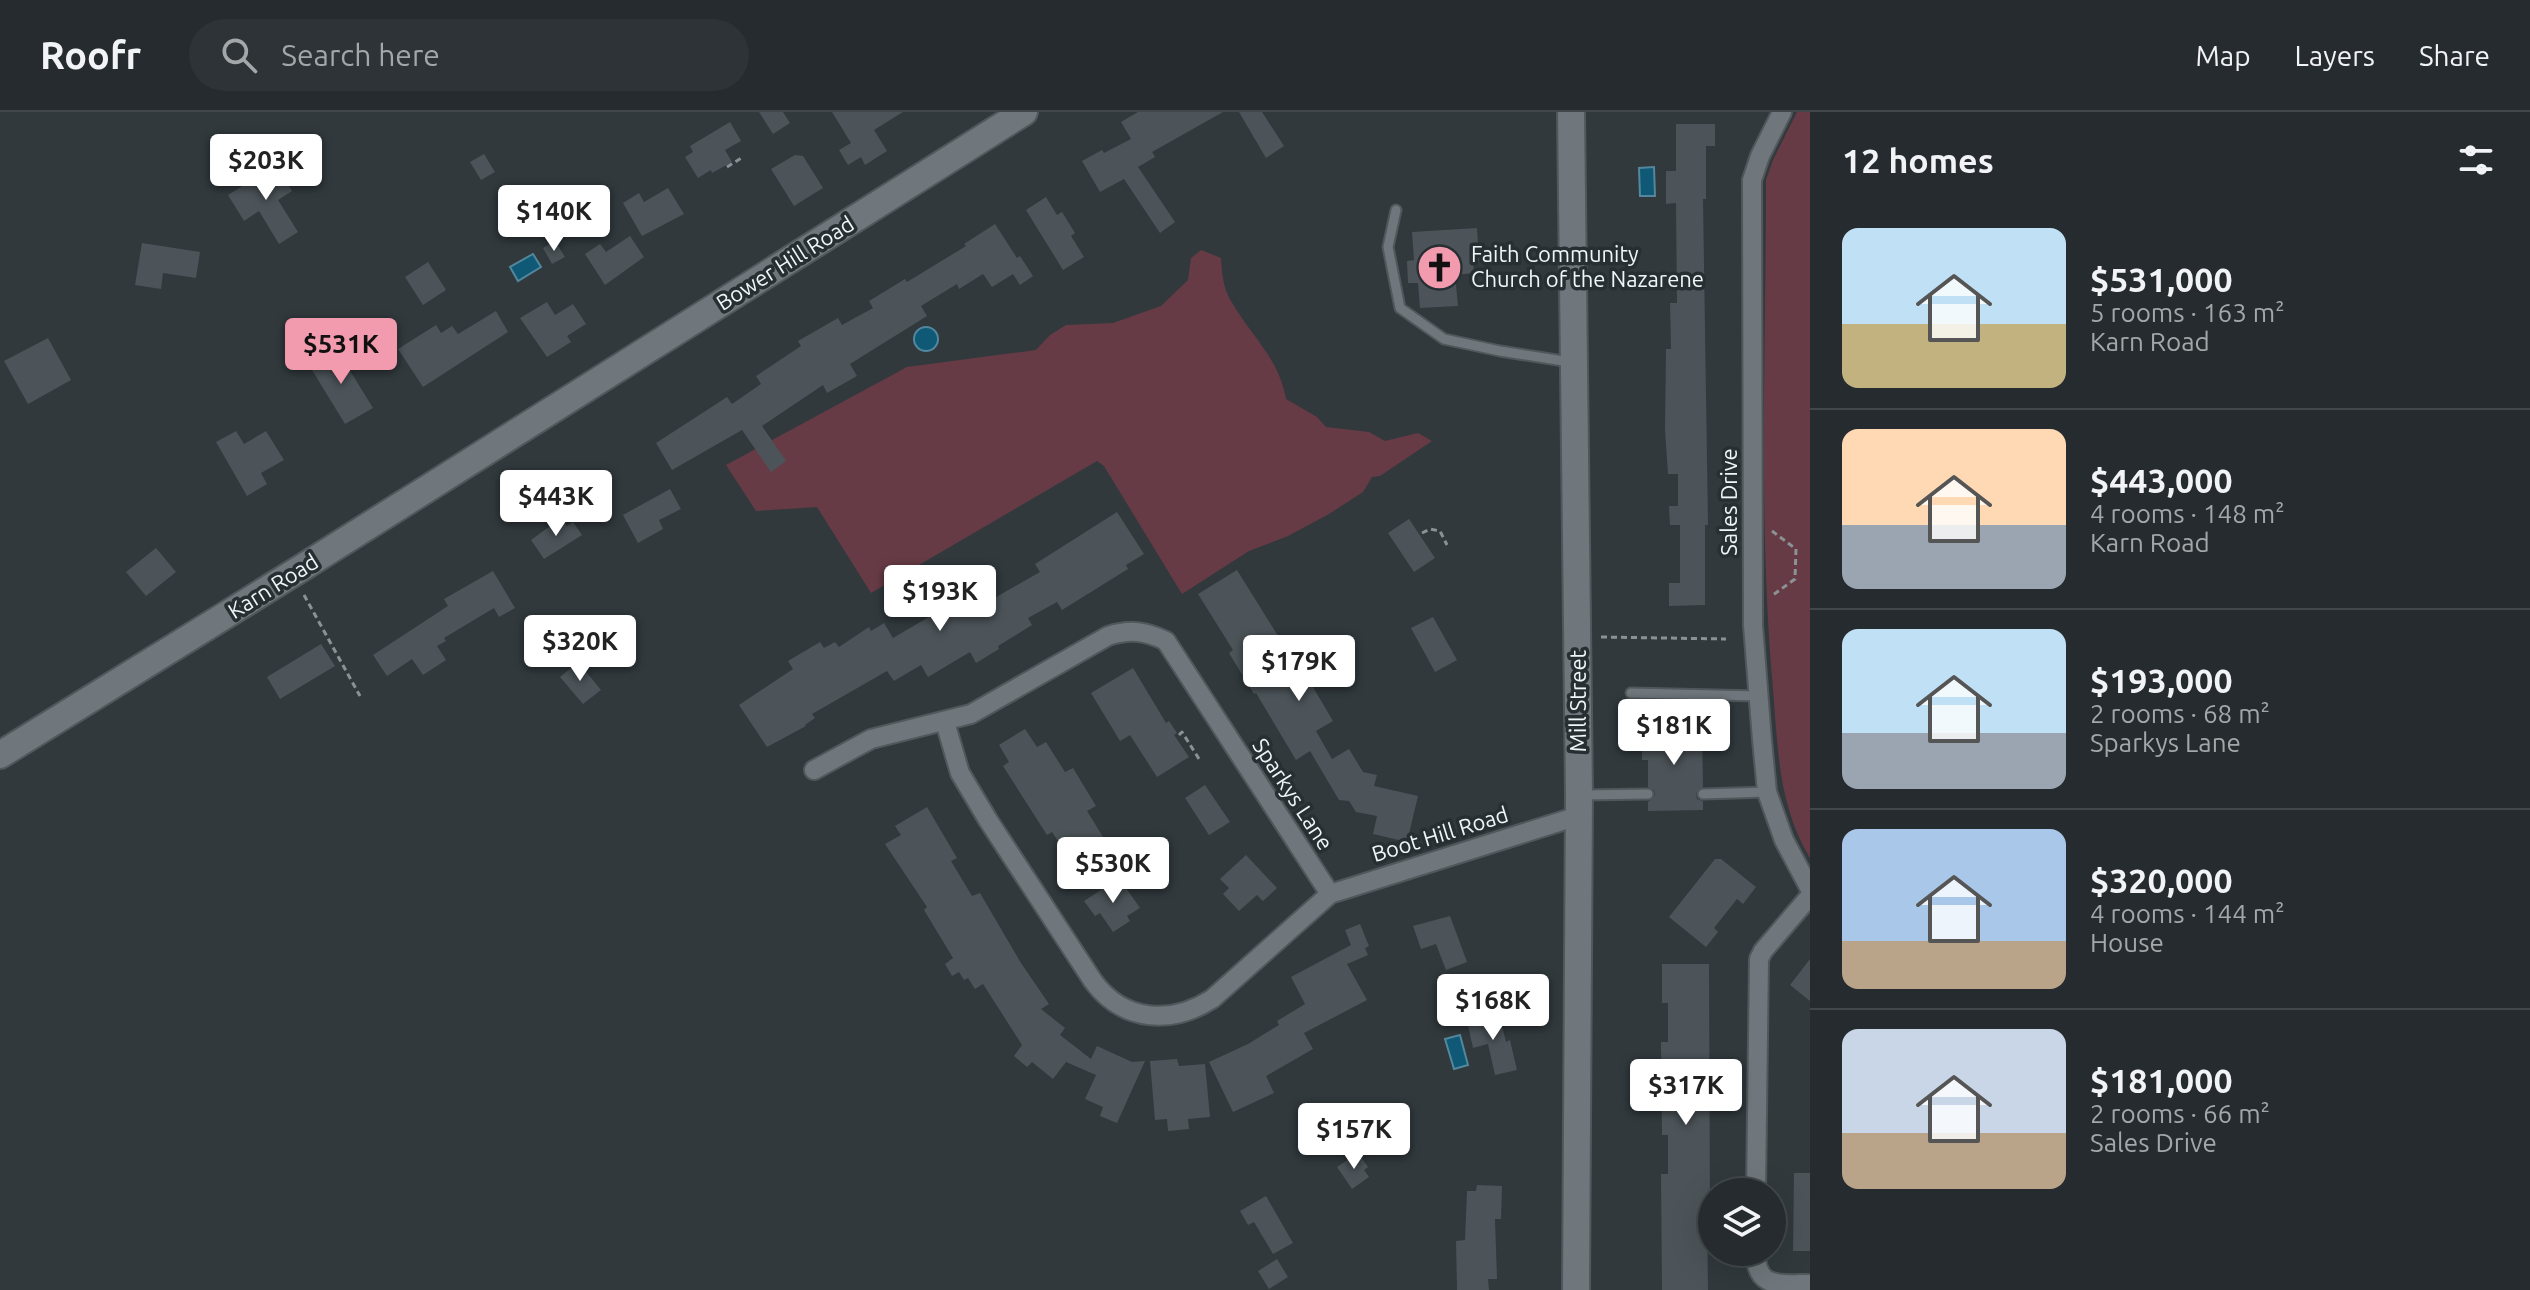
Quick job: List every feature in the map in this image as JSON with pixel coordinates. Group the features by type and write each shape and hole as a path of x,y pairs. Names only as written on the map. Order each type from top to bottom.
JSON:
{"street":[{"name":"Bower Hill Road","path":"545,415 1024,112"},
{"name":"Mill Street","path":"1571,112 1578,636 1576,1290"},
{"name":"Sales Drive","path":"1782,112 1752,180 1753,609 1767,792 1784,840 1810,889"},
{"name":"Karn Road","path":"0,755 545,415"},
{"name":"Sparkys Lane","path":"814,770 871,739 971,714 1108,636 1123,631 1153,635 1166,641 1330,894"},
{"name":"Boot Hill Road","path":"945,722 960,773 1102,994 1141,1015 1177,1016 1196,1010 1330,894 1578,805"},
{"path":"1756,1178 1759,959 1810,896"},
{"path":"1755,1266 1761,1277 1773,1283 1810,1284"}],"lane":[{"path":"1396,210 1388,247 1400,308 1444,339 1574,362"},
{"path":"1631,693 1759,696"},
{"path":"1703,794 1767,792"},
{"path":"1578,805 1648,794"}],"path":[{"path":"727,167 743,157"},
{"path":"1753,516 1796,549 1795,579 1753,609"},
{"path":"1422,533 1430,529 1440,531 1447,545"},
{"path":"292,574 360,696"},
{"path":"1578,636 1726,639"},
{"path":"1179,735 1182,732 1201,762"}],"shaded area":[{"path":"1797,112 1810,112 1810,858 1791,818 1778,754 1768,626 1764,498 1766,180"},
{"path":"1201,250 1221,258 1228,296 1271,359 1286,399 1317,417 1326,427 1369,432 1385,441 1418,433 1432,441 1380,476 1372,477 1363,492 1329,514 1288,536 1249,551 1182,594 1104,466 1097,461 871,593 817,507 756,511 726,465 907,367 1036,350 1050,335 1066,325 1113,323 1161,306 1188,280 1191,258"}],"water":[{"path":"1654,167 1655,196 1640,196 1639,168"},
{"path":"533,254 541,267 518,281 510,267"},
{"path":"926,327 937,334 938,339 931,350 926,351 915,344 914,339 921,328"},
{"path":"1460,1035 1468,1065 1454,1069 1445,1039"}],"building":[{"path":"759,112 783,112 790,123 773,134"},
{"path":"832,112 903,112 874,130 887,151 865,165 861,157 848,165 839,150 851,143"},
{"path":"1138,112 1223,112 1152,152 1155,157 1138,167 1175,222 1160,233 1124,179 1100,192 1082,161 1131,139 1121,122"},
{"path":"1239,112 1262,112 1284,146 1266,158"},
{"path":"730,122 741,141 725,150 732,162 698,178 685,157 693,152 690,146"},
{"path":"1676,124 1715,124 1715,146 1706,146 1706,199 1703,199 1708,525 1705,525 1705,605 1669,606 1669,583 1680,583 1680,525 1670,525 1669,506 1678,506 1678,474 1668,474 1665,430 1666,349 1671,349 1670,303 1677,303 1676,203 1666,204 1666,171 1676,171"},
{"path":"484,154 495,172 481,180 470,162"},
{"path":"795,155 803,156 823,188 794,206 771,169"},
{"path":"276,165 292,191 278,200 298,232 279,244 259,211 244,221 228,195"},
{"path":"668,188 684,214 642,236 623,203 639,193 644,202"},
{"path":"1046,197 1057,215 1062,212 1075,233 1071,236 1084,257 1063,270 1026,210"},
{"path":"995,224 1033,276 1020,285 1013,274 992,287 983,274 959,289 957,284 921,306 927,316 850,364 857,376 827,393 823,385 762,426 786,461 771,472 742,430 672,470 656,443 727,397 732,404 761,384 756,376 801,346 798,341 838,318 842,325 873,308 869,301 966,246 964,244"},
{"name":"Faith Community Church of the Nazarene","path":"1477,228 1479,261 1473,261 1474,273 1455,275 1458,306 1420,308 1418,283 1408,283 1407,261 1414,260 1412,232"},
{"path":"630,236 644,257 605,285 585,254 600,244 606,252"},
{"path":"555,241 565,257 552,264 543,248"},
{"path":"142,243 200,252 196,278 163,273 161,289 135,285"},
{"path":"428,262 446,290 423,305 405,277"},
{"path":"547,302 555,315 573,304 586,324 567,336 571,342 547,357 520,318"},
{"path":"496,311 508,332 423,387 398,349 436,325 441,333 452,326 458,334"},
{"path":"48,338 71,380 28,404 4,361"},
{"path":"336,348 373,408 345,424 309,365"},
{"path":"236,431 244,444 266,431 284,460 261,473 267,484 247,496 216,442"},
{"path":"670,489 681,509 659,520 663,529 638,543 623,515"},
{"path":"1117,512 1144,554 1126,565 1128,569 1062,610 1057,602 1028,618 1032,625 976,663 970,652 928,677 921,665 894,681 887,671 812,714 815,718 806,726 767,747 739,705 793,669 788,661 820,642 824,648 835,642 839,647 869,627 871,631 884,623 893,638 939,611 943,619 987,594 991,600 1040,572 1035,564"},
{"path":"561,518 567,526 573,522 582,535 544,559 531,540"},
{"path":"1409,519 1435,558 1414,572 1388,533"},
{"path":"156,548 176,572 146,596 126,572"},
{"path":"1237,570 1293,660 1328,637 1337,651 1304,672 1333,721 1316,731 1332,759 1349,749 1363,772 1377,775 1374,786 1418,796 1407,842 1373,834 1377,816 1356,812 1349,801 1339,800 1310,751 1296,760 1254,694 1229,653 1233,650 1198,594"},
{"path":"493,571 515,608 499,617 494,608 444,638 446,641 437,646 446,660 423,675 412,659 387,676 373,655 448,606 444,599"},
{"path":"1433,617 1457,660 1435,672 1411,628"},
{"path":"321,644 335,666 280,699 267,677"},
{"path":"578,662 601,690 583,704 560,677"},
{"path":"1133,668 1166,723 1169,721 1177,733 1174,735 1189,757 1157,777 1130,735 1120,741 1091,693"},
{"path":"1647,725 1702,725 1703,787 1696,793 1697,799 1703,801 1703,810 1648,811 1648,802 1655,795 1654,790 1648,787 1648,760 1642,760 1642,738 1647,738"},
{"path":"1025,729 1037,747 1046,742 1065,772 1073,768 1096,806 1087,811 1108,845 1108,851 1077,870 1052,832 1047,835 1003,766 1009,762 999,745"},
{"path":"1205,785 1230,822 1209,835 1185,798"},
{"path":"927,807 957,858 951,861 972,896 980,893 1049,1004 1041,1009 1065,1028 1060,1035 1091,1059 1097,1046 1132,1062 1145,1061 1117,1123 1100,1116 1103,1107 1085,1099 1096,1075 1066,1062 1053,1079 1032,1062 1027,1067 1014,1056 1022,1045 983,984 975,989 968,978 964,980 959,972 952,976 945,964 953,958 924,910 927,907 885,844 901,835 895,826"},
{"path":"1246,855 1277,888 1263,901 1257,895 1239,911 1223,894 1229,888 1220,879"},
{"path":"1715,859 1721,859 1756,887 1743,904 1737,899 1714,928 1718,932 1706,947 1669,917"},
{"path":"1119,878 1140,908 1127,916 1130,921 1113,932 1100,913 1095,916 1084,901"},
{"path":"1450,916 1467,962 1446,970 1436,944 1421,949 1413,926"},
{"path":"1360,924 1369,946 1365,948 1368,955 1347,964 1367,1000 1304,1033 1313,1049 1266,1076 1274,1093 1233,1112 1209,1062 1248,1044 1305,1004 1291,977 1351,945 1345,930"},
{"path":"1810,959 1810,1001 1790,985"},
{"path":"1662,964 1709,964 1710,1178 1698,1178 1698,1266 1708,1266 1708,1290 1662,1290 1661,1174 1668,1174 1668,1135 1662,1135 1661,1042 1668,1042 1668,1003 1662,1003"},
{"path":"1499,1014 1506,1042 1510,1040 1517,1070 1495,1075 1488,1044 1473,1048 1467,1021"},
{"path":"1177,1059 1179,1066 1205,1064 1210,1117 1188,1119 1189,1129 1168,1131 1167,1119 1155,1120 1150,1061"},
{"path":"1364,1122 1376,1141 1357,1153 1345,1134"},
{"path":"1358,1153 1368,1167 1364,1170 1369,1177 1352,1189 1337,1167"},
{"path":"1794,1173 1810,1173 1810,1251 1793,1251"},
{"path":"1477,1185 1502,1186 1501,1219 1495,1219 1497,1279 1488,1279 1489,1290 1457,1290 1456,1241 1465,1240 1467,1191 1476,1191"},
{"path":"1266,1196 1293,1243 1273,1254 1254,1222 1248,1225 1240,1211"},
{"path":"1277,1259 1288,1277 1269,1289 1258,1271"}],"place":[{"name":"Faith Community Church of the Nazarene","path":"1440,267"}]}
